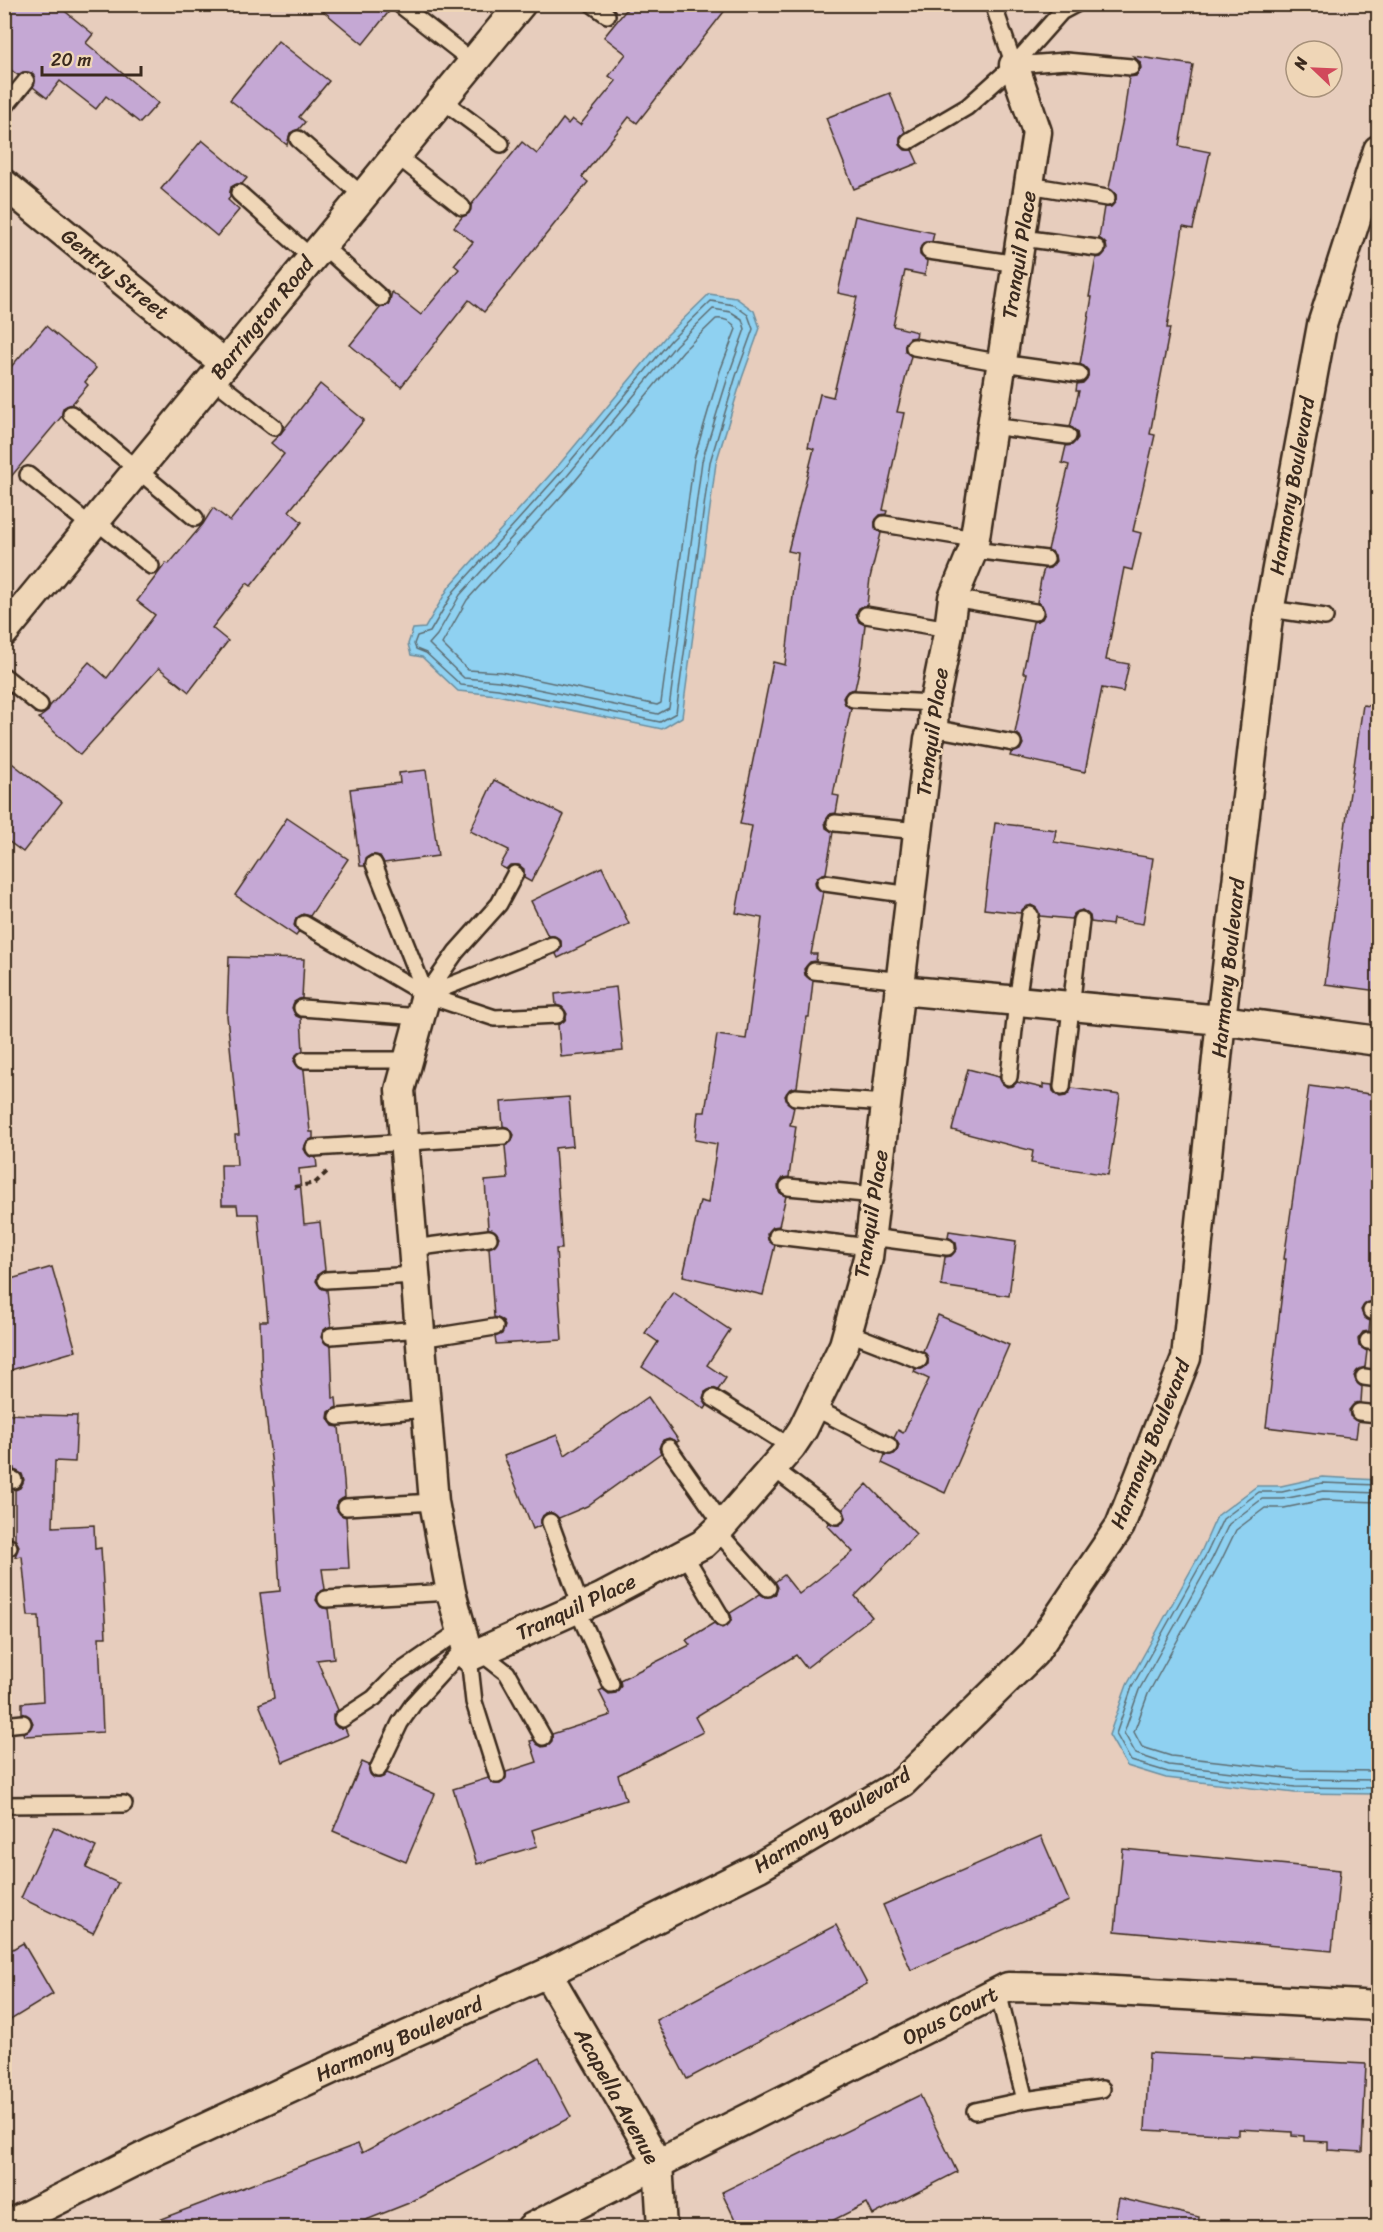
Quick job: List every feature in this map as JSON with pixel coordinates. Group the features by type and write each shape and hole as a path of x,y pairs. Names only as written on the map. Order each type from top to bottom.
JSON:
{"street":[{"name":"Barrington Road","path":"4,632 473,62 512,8"},
{"name":"Tranquil Place","path":"469,1646 579,1608 703,1544 720,1528 782,1457 813,1407 844,1345 868,1258 929,739 953,598 974,544 1037,132 1014,65"},
{"name":"Harmony Boulevard","path":"4,2227 151,2152 547,1973 759,1867 903,1782 1034,1653 1120,1526 1186,1358 1221,1020 1270,609 1322,325 1378,152"},
{"name":"Gentry Street","path":"4,184 219,371"},
{"path":"901,985 1017,1001 1221,1020 1378,1041"},
{"path":"423,1006 400,1090 434,1502 450,1592 469,1646"},
{"name":"Acapella Avenue","path":"547,1973 658,2163 662,2228"},
{"name":"Opus Court","path":"531,2228 1008,1987 1378,2006"}],"lane":[{"path":"399,4 473,62"},
{"path":"592,4 608,15"},
{"path":"993,4 1014,65"},
{"path":"909,141 966,107 1014,65 1061,12 1076,4"},
{"path":"1014,65 1066,62 1131,67"},
{"path":"4,108 26,81"},
{"path":"442,100 501,144"},
{"path":"298,140 363,196"},
{"path":"396,155 462,207"},
{"path":"1029,185 1107,198"},
{"path":"239,193 294,244 317,251 381,298"},
{"path":"930,251 1097,248"},
{"path":"914,347 1079,374"},
{"path":"219,371 274,427"},
{"path":"71,414 195,518"},
{"path":"992,426 1068,436"},
{"path":"28,475 151,566"},
{"path":"884,524 1046,559"},
{"path":"953,598 1035,612"},
{"path":"1270,609 1325,617"},
{"path":"866,615 949,629"},
{"path":"4,676 40,705"},
{"path":"853,699 933,716 1013,743"},
{"path":"835,823 919,831"},
{"path":"374,864 423,1006"},
{"path":"423,1006 456,952 499,904 515,874"},
{"path":"825,883 911,895"},
{"path":"1009,1077 1017,1001 1030,915"},
{"path":"1062,1087 1081,920"},
{"path":"304,924 423,1006"},
{"path":"423,1006 552,945"},
{"path":"814,971 901,985"},
{"path":"302,1008 423,1006 495,1018 557,1015"},
{"path":"304,1060 408,1060"},
{"path":"795,1097 887,1103"},
{"path":"314,1148 504,1136"},
{"path":"788,1187 876,1195"},
{"path":"777,1236 946,1247"},
{"path":"326,1280 414,1261 489,1238"},
{"path":"331,1336 420,1334 495,1327"},
{"path":"848,1332 919,1360"},
{"path":"713,1398 782,1457 836,1516"},
{"path":"813,1407 889,1446"},
{"path":"338,1417 426,1408"},
{"path":"1359,1412 1378,1414"},
{"path":"669,1448 720,1528 768,1588"},
{"path":"346,1507 434,1502"},
{"path":"550,1522 579,1608 611,1684"},
{"path":"684,1554 722,1618"},
{"path":"326,1599 450,1592"},
{"path":"342,1719 374,1698 397,1674 469,1646"},
{"path":"469,1646 507,1673 543,1737"},
{"path":"378,1769 400,1723 414,1703 469,1646"},
{"path":"469,1646 474,1702 497,1775"},
{"path":"4,1725 23,1724"},
{"path":"4,1805 124,1804"},
{"path":"998,1992 1025,2100"},
{"path":"975,2111 1025,2100 1102,2089"}],"water":[{"path":"709,294 736,298 754,311 760,328 716,463 682,717 662,729 497,695 458,691 422,657 411,655 408,644 413,629 425,628 449,587 558,466 666,336"},
{"path":"1322,1477 1378,1480 1378,1794 1295,1793 1166,1778 1127,1766 1109,1735 1127,1685 1201,1552 1217,1516 1257,1486 1281,1486"}],"building":[{"path":"4,4 56,4 93,34 86,43 158,103 140,123 106,96 96,109 60,81 47,98 33,87 35,78 32,73 23,72 18,75 4,65"},
{"path":"315,4 389,4 391,9 363,44"},
{"path":"631,4 730,4 637,123 629,117 582,177 588,182 484,312 469,300 401,387 350,345 380,308 389,304 392,292 421,315 459,269 454,265 473,242 454,227 462,217 469,213 471,205 522,142 537,154 563,119 568,124 572,119 580,125 616,81 609,76 626,54 604,37"},
{"path":"278,41 329,81 299,117 305,122 299,129 290,133 287,145 230,100"},
{"path":"1133,56 1193,65 1179,146 1210,152 1193,229 1183,227 1167,328 1170,328 1150,434 1155,435 1133,531 1141,533 1132,570 1124,568 1106,660 1129,664 1123,692 1102,688 1085,772 1010,756 1011,753 1020,750 1023,744 1020,736 1015,733 1027,673 1023,673 1033,622 1042,619 1045,613 1042,605 1037,602 1041,579 1044,569 1050,568 1056,561 1055,555 1048,550 1069,465 1062,463 1066,446 1072,445 1078,438 1077,432 1070,427 1079,391 1076,391 1077,384 1083,383 1088,376 1088,370 1080,364 1092,297 1089,297 1096,258 1101,257 1107,250 1106,244 1099,238 1104,207 1111,207 1116,200 1116,194 1109,188 1129,77 1136,76 1141,68 1140,62"},
{"path":"890,93 905,132 900,137 900,145 905,150 912,150 918,163 854,189 826,118"},
{"path":"202,140 247,178 242,184 231,187 228,200 239,210 217,236 161,189"},
{"path":"855,216 934,233 932,242 925,242 920,249 920,255 927,261 925,275 905,271 893,326 917,332 916,337 910,338 905,345 905,351 911,356 897,412 904,413 883,510 887,511 875,522 875,528 881,533 870,578 867,605 859,608 856,614 859,622 865,625 860,666 855,689 848,691 843,698 845,704 851,708 833,795 839,796 836,813 830,814 825,822 826,828 833,832 826,873 818,877 815,882 816,887 823,892 811,954 817,954 816,961 810,962 804,969 805,975 813,981 809,1017 807,1017 797,1087 790,1089 785,1096 787,1102 794,1107 790,1125 796,1126 789,1177 783,1178 778,1186 779,1192 786,1196 779,1226 773,1227 767,1234 768,1240 775,1245 763,1295 683,1276 700,1201 708,1203 717,1144 695,1140 698,1112 705,1112 717,1035 746,1039 762,918 736,913 752,826 740,824 773,662 785,665 798,553 788,551 814,449 808,447 820,394 833,397 857,297 838,293"},
{"path":"46,326 96,368 85,382 88,385 72,404 63,408 62,416 4,485 4,375"},
{"path":"320,384 364,420 289,511 302,522 251,586 247,583 212,628 228,641 189,692 159,668 80,755 39,718 47,712 89,662 107,678 155,615 137,601 166,563 169,564 203,524 213,508 230,521 284,454 271,443"},
{"path":"1363,705 1378,707 1378,991 1325,984"},
{"path":"4,757 62,802 23,852 4,838"},
{"path":"426,770 438,856 384,863 380,856 371,855 366,858 365,866 360,866 350,789 400,783 399,773"},
{"path":"494,780 564,815 531,882 524,878 524,869 519,865 510,865 506,869 500,866 509,850 470,831"},
{"path":"287,818 348,859 310,916 303,914 296,919 294,925 299,932 296,936 235,895"},
{"path":"995,823 1056,830 1054,842 1153,858 1143,924 1113,919 1112,925 1091,922 1090,916 1082,910 1074,914 1071,919 1040,916 1036,908 1031,905 1020,913 984,909"},
{"path":"602,867 629,924 558,958 556,954 561,947 561,941 554,936 548,936 531,901"},
{"path":"229,957 304,959 302,998 294,1002 292,1008 296,1016 301,1018 303,1051 296,1055 294,1061 299,1068 304,1070 310,1132 313,1132 313,1138 306,1143 304,1149 309,1156 316,1158 317,1167 299,1169 304,1224 320,1222 325,1270 318,1275 316,1281 321,1288 327,1290 331,1326 323,1331 321,1337 326,1344 331,1346 333,1398 336,1398 337,1407 329,1412 328,1418 333,1426 339,1427 344,1481 345,1497 338,1502 336,1508 341,1515 346,1517 349,1568 322,1569 325,1589 318,1594 316,1600 321,1607 328,1609 334,1658 317,1660 338,1710 333,1715 334,1724 338,1728 345,1728 348,1735 283,1762 259,1704 274,1698 260,1593 280,1591 274,1485 262,1379 260,1321 268,1321 258,1214 238,1214 237,1205 222,1205 221,1165 237,1165 235,1135 239,1135 227,1016"},
{"path":"616,987 623,1051 561,1057 558,1025 565,1020 567,1014 562,1007 556,1005 555,994"},
{"path":"968,1069 999,1077 1007,1087 1017,1082 1043,1088 1043,1084 1052,1085 1053,1091 1060,1097 1066,1096 1072,1088 1120,1095 1108,1175 1031,1163 1033,1151 952,1130"},
{"path":"1309,1086 1378,1095 1378,1273 1376,1272 1373,1301 1364,1305 1361,1310 1365,1318 1370,1321 1369,1331 1363,1332 1358,1339 1359,1346 1367,1351 1365,1367 1357,1371 1354,1376 1362,1387 1361,1402 1355,1403 1349,1410 1350,1416 1358,1422 1356,1438 1266,1427 1286,1259 1284,1259"},
{"path":"569,1097 573,1146 555,1148 562,1249 556,1249 562,1340 496,1344 495,1337 502,1334 505,1326 502,1320 494,1317 489,1248 495,1245 499,1237 496,1232 488,1228 485,1181 508,1179 505,1146 512,1141 514,1135 509,1128 503,1126 501,1102"},
{"path":"949,1231 1016,1241 1009,1296 941,1286 945,1257 951,1256 957,1249 956,1243 948,1237"},
{"path":"52,1267 76,1351 4,1372 4,1281"},
{"path":"673,1292 730,1330 707,1365 726,1378 718,1390 713,1388 705,1392 703,1398 707,1406 705,1409 642,1367 658,1342 645,1333"},
{"path":"938,1315 1009,1345 945,1493 882,1463 885,1455 894,1454 897,1451 899,1445 894,1438 898,1430 903,1433 929,1379 914,1372 915,1369 921,1369 928,1364 928,1358 923,1351"},
{"path":"648,1397 679,1441 669,1438 663,1440 659,1448 661,1453 587,1506 559,1518 552,1513 546,1513 541,1520 541,1525 533,1529 504,1456 557,1435 565,1455"},
{"path":"4,1414 77,1416 75,1462 55,1461 53,1527 94,1525 95,1549 101,1548 106,1637 99,1637 103,1732 24,1736 23,1733 29,1730 33,1723 30,1717 22,1713 22,1703 43,1701 39,1616 28,1616 22,1556 15,1557 19,1546 15,1539 15,1490 20,1488 24,1480 22,1474 14,1468 4,1468"},
{"path":"867,1484 916,1534 855,1596 872,1617 806,1668 796,1655 695,1717 703,1732 618,1775 626,1800 532,1830 537,1846 477,1864 453,1789 488,1778 494,1784 500,1784 506,1778 506,1772 537,1762 530,1741 534,1740 542,1747 547,1746 552,1741 552,1734 611,1715 599,1691 603,1689 609,1694 616,1693 621,1686 620,1680 690,1645 686,1640 714,1623 722,1628 727,1626 732,1618 730,1613 760,1594 766,1597 775,1595 778,1587 775,1582 784,1575 799,1594 853,1552 827,1525 829,1523 839,1525 843,1522 846,1517 843,1509"},
{"path":"362,1762 369,1765 370,1774 374,1778 383,1777 387,1773 435,1794 406,1862 333,1831"},
{"path":"54,1827 96,1847 86,1868 118,1883 93,1933 21,1898"},
{"path":"1041,1836 1069,1901 911,1970 883,1905"},
{"path":"1123,1849 1340,1870 1332,1951 1115,1931"},
{"path":"836,1925 867,1984 687,2079 656,2020"},
{"path":"23,1943 53,1994 4,2024 4,1954"},
{"path":"1149,2053 1366,2064 1362,2152 1328,2150 1328,2142 1304,2141 1304,2136 1292,2135 1292,2132 1239,2129 1239,2135 1145,2130"},
{"path":"540,2058 571,2117 409,2203 346,2228 145,2228 145,2225 358,2144 362,2153"},
{"path":"920,2095 957,2172 873,2215 867,2203 818,2228 739,2228 722,2192"},
{"path":"1119,2198 1199,2217 1198,2228 1113,2228"}]}
